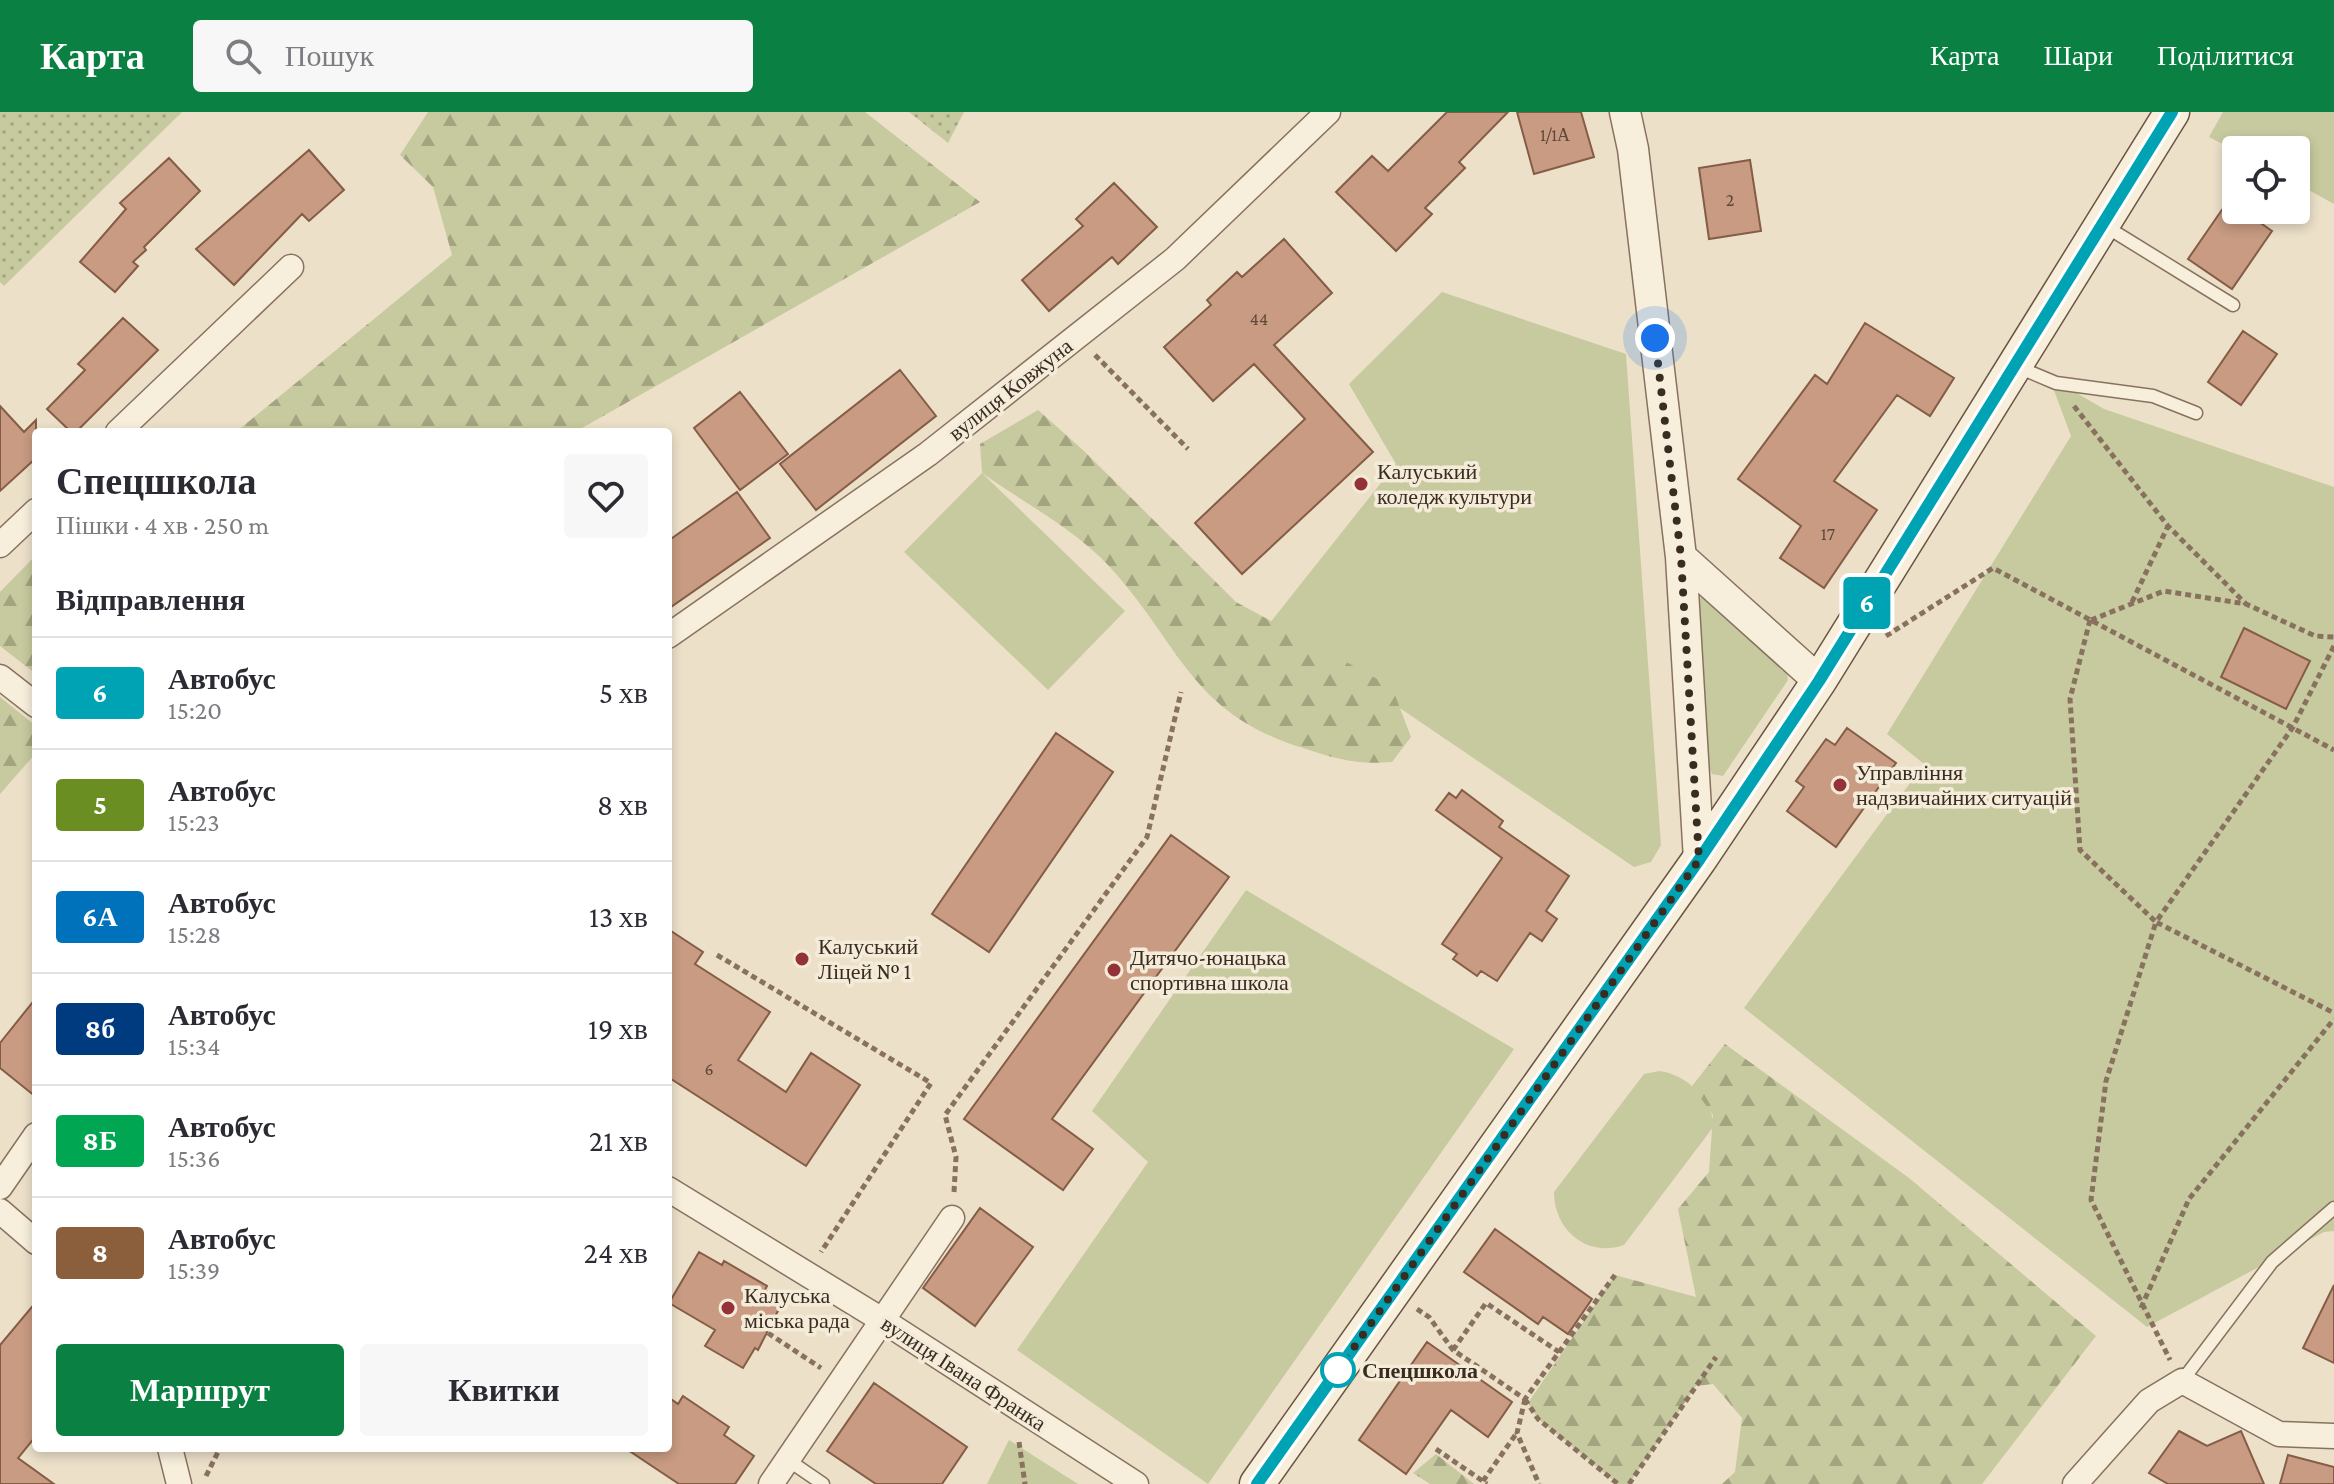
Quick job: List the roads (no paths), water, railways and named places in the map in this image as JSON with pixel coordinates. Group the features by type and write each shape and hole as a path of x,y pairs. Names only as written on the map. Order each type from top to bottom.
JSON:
{"main road":[{"path":"1257,1484 1699,860 1819,681 2172,112"}],"street":[{"name":"вулиця Ковжуна","path":"672,633 928,454 1175,259 1328,112"},
{"path":"1625,112 1633,149 1681,557 1699,860"},
{"path":"122,428 291,267"},
{"path":"0,545 32,515"},
{"path":"1681,557 1819,681"},
{"path":"0,677 32,702"},
{"path":"0,1187 32,1141"},
{"name":"вулиця Івана Франка","path":"672,1191 882,1320 1136,1484"},
{"path":"0,1211 32,1239"},
{"path":"771,1484 952,1218"},
{"path":"2075,1484 2149,1401 2182,1381 2279,1434 2334,1436"},
{"path":"171,1452 179,1484"}],"lane":[{"path":"2102,224 2233,305"},
{"path":"2015,365 2056,383 2153,396 2196,413"},
{"path":"2182,1381 2272,1262 2334,1208"},
{"path":"788,1460 823,1484"}],"place":[{"name":"Калуський коледж культури","path":"1361,484"},
{"name":"Управління надзвичайних ситуацій","path":"1840,785"},
{"name":"Калуський Ліцей № 1","path":"802,959"},
{"name":"Дитячо-юнацька спортивна школа","path":"1114,970"},
{"name":"Калуська міська рада","path":"728,1308"},
{"name":"Спецшкола","path":"1338,1370"}]}
